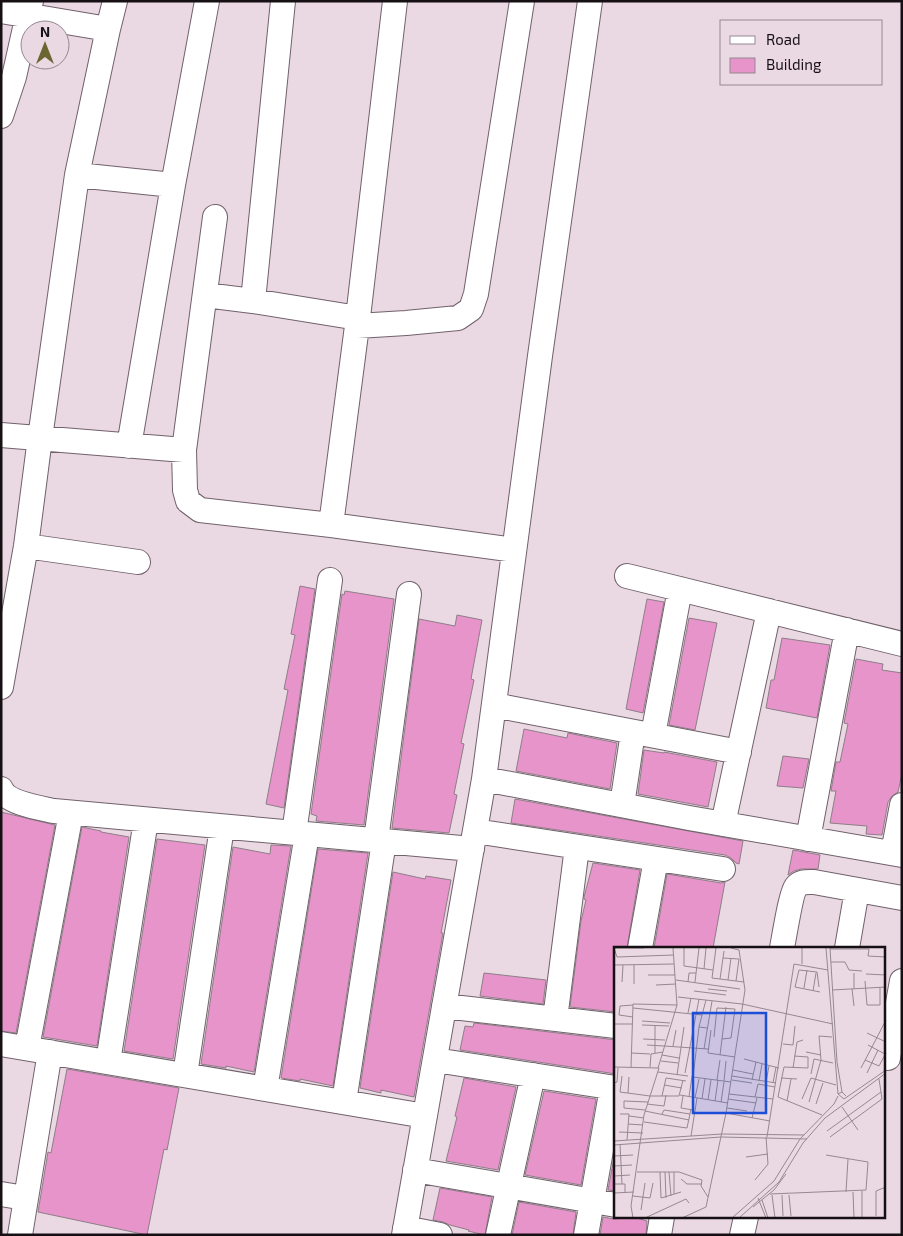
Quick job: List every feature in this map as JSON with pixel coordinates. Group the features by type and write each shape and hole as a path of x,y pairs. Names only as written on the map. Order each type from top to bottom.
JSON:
{"street":[{"path":"1,687 26,546 77,176 115,1"},
{"path":"129,446 207,1"},
{"path":"253,301 284,1"},
{"path":"332,525 395,1"},
{"path":"205,295 253,301 357,322 406,324 458,318 471,309 478,284 522,1"},
{"path":"440,1235 404,1231 484,779 540,356 590,1"},
{"path":"1,11 30,8 108,29"},
{"path":"1,116 14,77 30,8"},
{"path":"77,176 174,185"},
{"path":"215,217 184,450 188,501 200,510 332,525 514,550"},
{"path":"1,435 184,450"},
{"path":"26,546 138,562"},
{"path":"626,576 902,644"},
{"path":"265,1089 301,834 330,580"},
{"path":"622,805 643,734 680,589"},
{"path":"344,1102 380,841 409,594"},
{"path":"723,824 769,611"},
{"path":"808,839 847,630"},
{"path":"494,705 738,752"},
{"path":"484,779 723,824 897,854 902,805"},
{"path":"1,789 3,793 26,806 72,813 380,841 473,840 577,847 723,869"},
{"path":"20,1235 39,1050 72,813"},
{"path":"108,1062 146,820"},
{"path":"185,1075 222,826"},
{"path":"555,1019 577,847"},
{"path":"640,947 656,859"},
{"path":"782,947 795,888 802,883 814,882 902,898"},
{"path":"847,947 857,890"},
{"path":"891,1058 902,980"},
{"path":"444,1006 614,1026"},
{"path":"1,1044 425,1116"},
{"path":"434,1060 614,1088 586,1235"},
{"path":"498,1235 533,1075"},
{"path":"415,1170 614,1205"},
{"path":"1,1194 25,1198"},
{"path":"658,1235 662,1218"},
{"path":"742,1235 746,1218"}],"building":[{"path":"300,586 315,589 284,808 266,804 288,690 284,689 295,635 291,634"},
{"path":"345,591 394,599 364,825 316,821 317,816 311,814 342,594 344,595"},
{"path":"647,599 664,602 643,713 626,709"},
{"path":"457,615 482,620 471,679 474,680 461,743 464,744 454,794 457,795 449,833 392,828 419,619 455,626"},
{"path":"689,618 717,623 695,730 669,725"},
{"path":"782,638 830,645 817,718 766,708 771,680 774,680"},
{"path":"856,659 883,664 882,670 902,673 902,774 898,792 888,802 882,835 866,834 867,826 830,823 836,791 831,791 836,762 840,762 848,724 844,723"},
{"path":"524,729 567,738 568,733 617,743 610,789 516,771"},
{"path":"644,750 717,762 708,807 638,794"},
{"path":"783,756 809,759 803,788 777,786"},
{"path":"515,799 743,841 739,864 725,855 511,823"},
{"path":"1,812 55,825 16,1033 1,1031"},
{"path":"82,827 129,837 97,1046 43,1037"},
{"path":"157,839 205,845 173,1059 124,1051"},
{"path":"271,845 291,846 254,1072 226,1066 226,1068 201,1064 233,847 270,854"},
{"path":"318,849 368,853 333,1086 300,1079 300,1081 281,1078"},
{"path":"793,850 820,855 818,869 801,869 788,875"},
{"path":"593,863 640,870 627,947 614,947 614,1012 570,1007 581,921 586,900 584,897"},
{"path":"393,872 425,879 426,876 451,880 414,1097 360,1088"},
{"path":"667,874 721,883 725,882 713,947 654,947"},
{"path":"484,973 546,980 543,1004 480,996"},
{"path":"474,1023 614,1040 614,1074 460,1050 465,1026 473,1027"},
{"path":"67,1069 179,1088 167,1150 164,1149 147,1235 38,1212 48,1152 51,1153"},
{"path":"464,1078 516,1087 498,1170 446,1161"},
{"path":"544,1091 596,1099 581,1185 525,1175"},
{"path":"614,1158 614,1191 608,1190"},
{"path":"440,1188 492,1197 485,1235 433,1220"},
{"path":"519,1202 576,1212 573,1235 512,1235"},
{"path":"603,1217 614,1219 637,1218 647,1221 646,1235 600,1235"}]}
